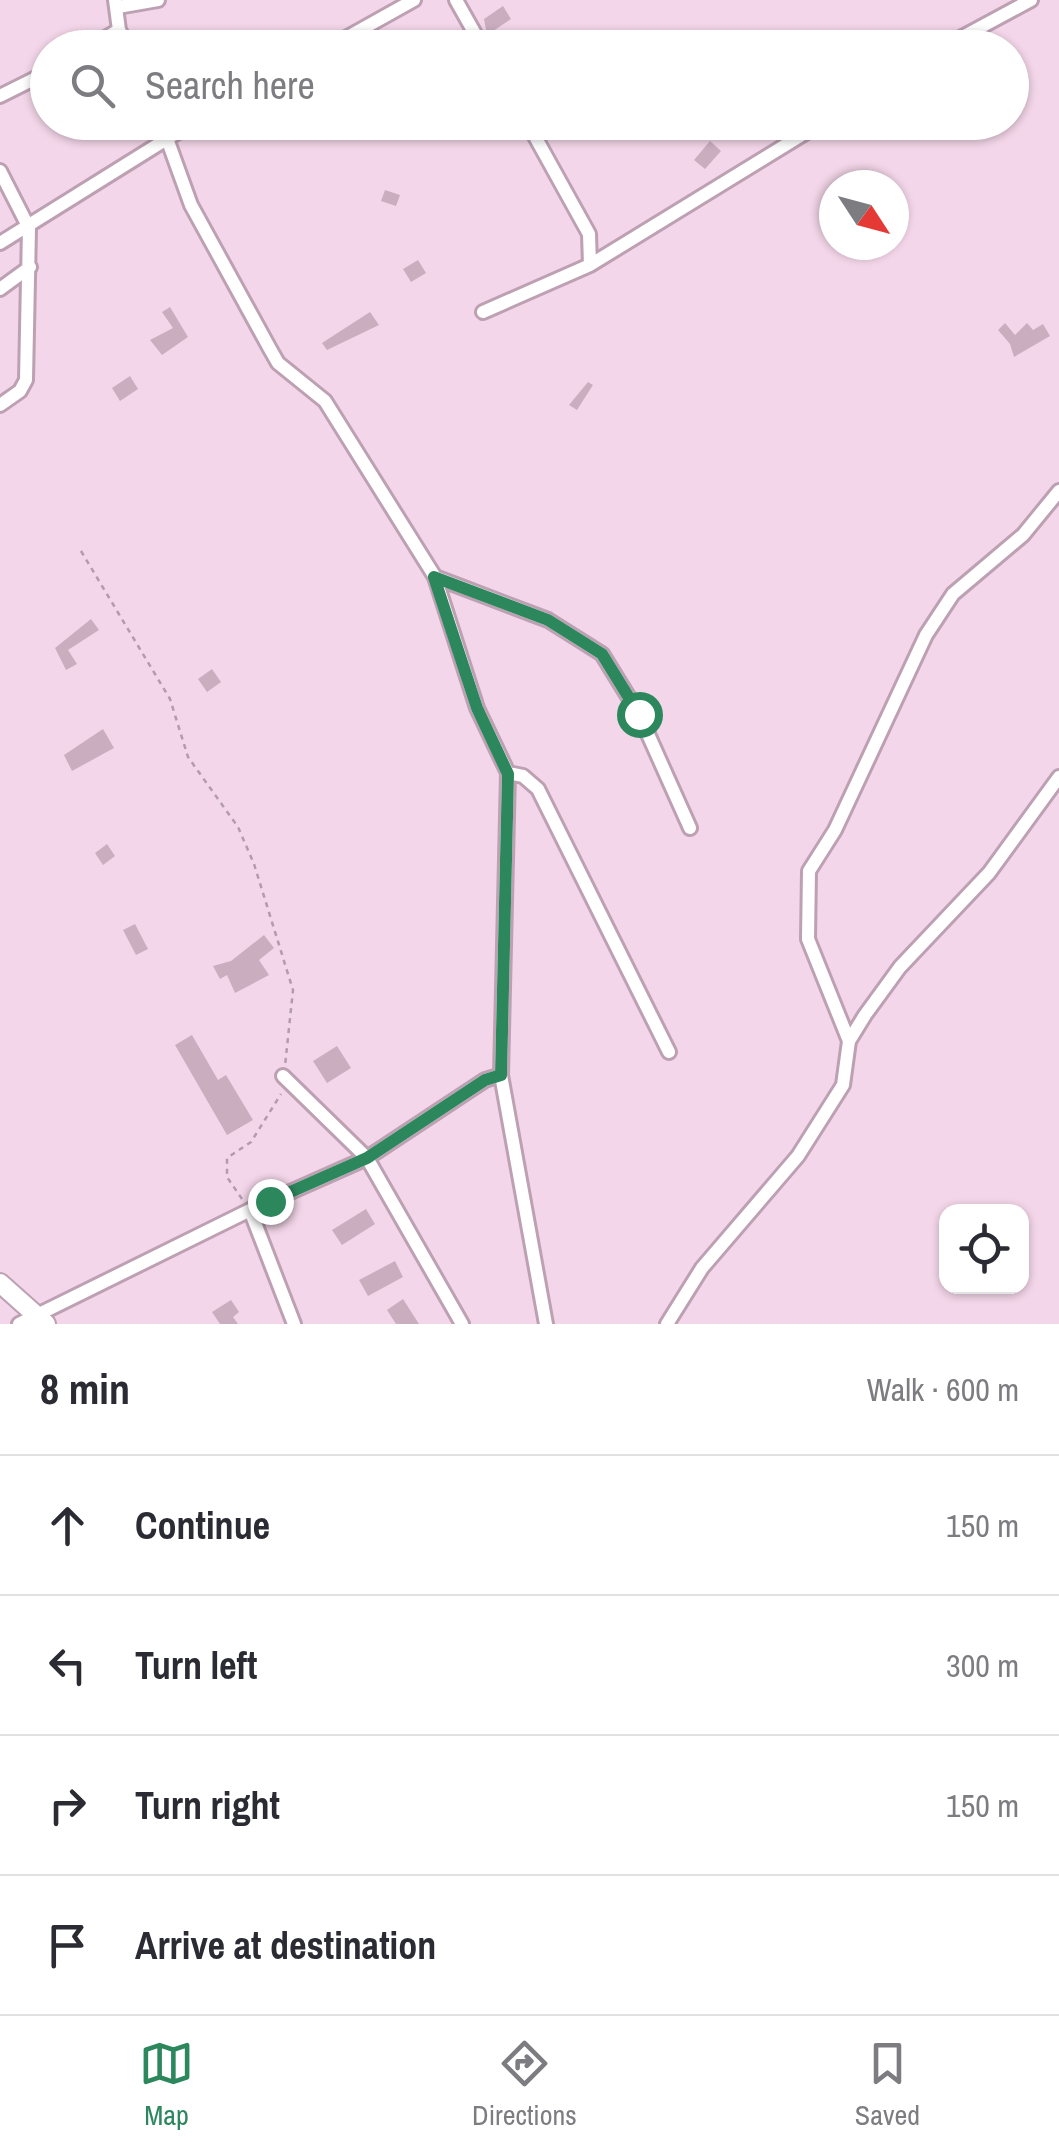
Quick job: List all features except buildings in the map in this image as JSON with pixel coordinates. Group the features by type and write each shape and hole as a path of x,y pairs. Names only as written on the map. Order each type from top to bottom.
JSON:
{"main road":[{"path":"0,1283 33,1321"}],"street":[{"path":"119,30 117,3 158,0"},
{"path":"360,30 414,0"},
{"path":"456,0 473,30"},
{"path":"976,30 1032,0"},
{"path":"0,96 30,81"},
{"path":"0,243 164,140"},
{"path":"168,140 191,205 278,363 325,402 434,577 477,708 508,774 501,1075 546,1324"},
{"path":"537,140 589,234 590,265"},
{"path":"483,312 590,265 794,140"},
{"path":"0,171 29,228 30,267 26,380 20,391 0,405"},
{"path":"0,289 30,267"},
{"path":"849,1041 808,940 809,871 835,830 926,635 953,594 1023,535 1059,491"},
{"path":"434,577 548,620 602,654 639,714 690,828"},
{"path":"508,774 523,776 538,789 669,1052"},
{"path":"667,1324 702,1268 798,1156 844,1084 849,1041 900,968 989,872 1059,777"},
{"path":"33,1321 250,1210 367,1158 485,1080 501,1075"},
{"path":"284,1076 367,1158 462,1324"},
{"path":"250,1210 294,1324"}],"path":[{"path":"81,551 170,699 188,757 238,827 254,864 293,990 281,1099 251,1142 227,1158 227,1176 250,1210"}],"route":[{"path":"270,1201 367,1158 485,1080 501,1075 508,774 477,708 434,577 548,620 602,654 639,714"}]}
